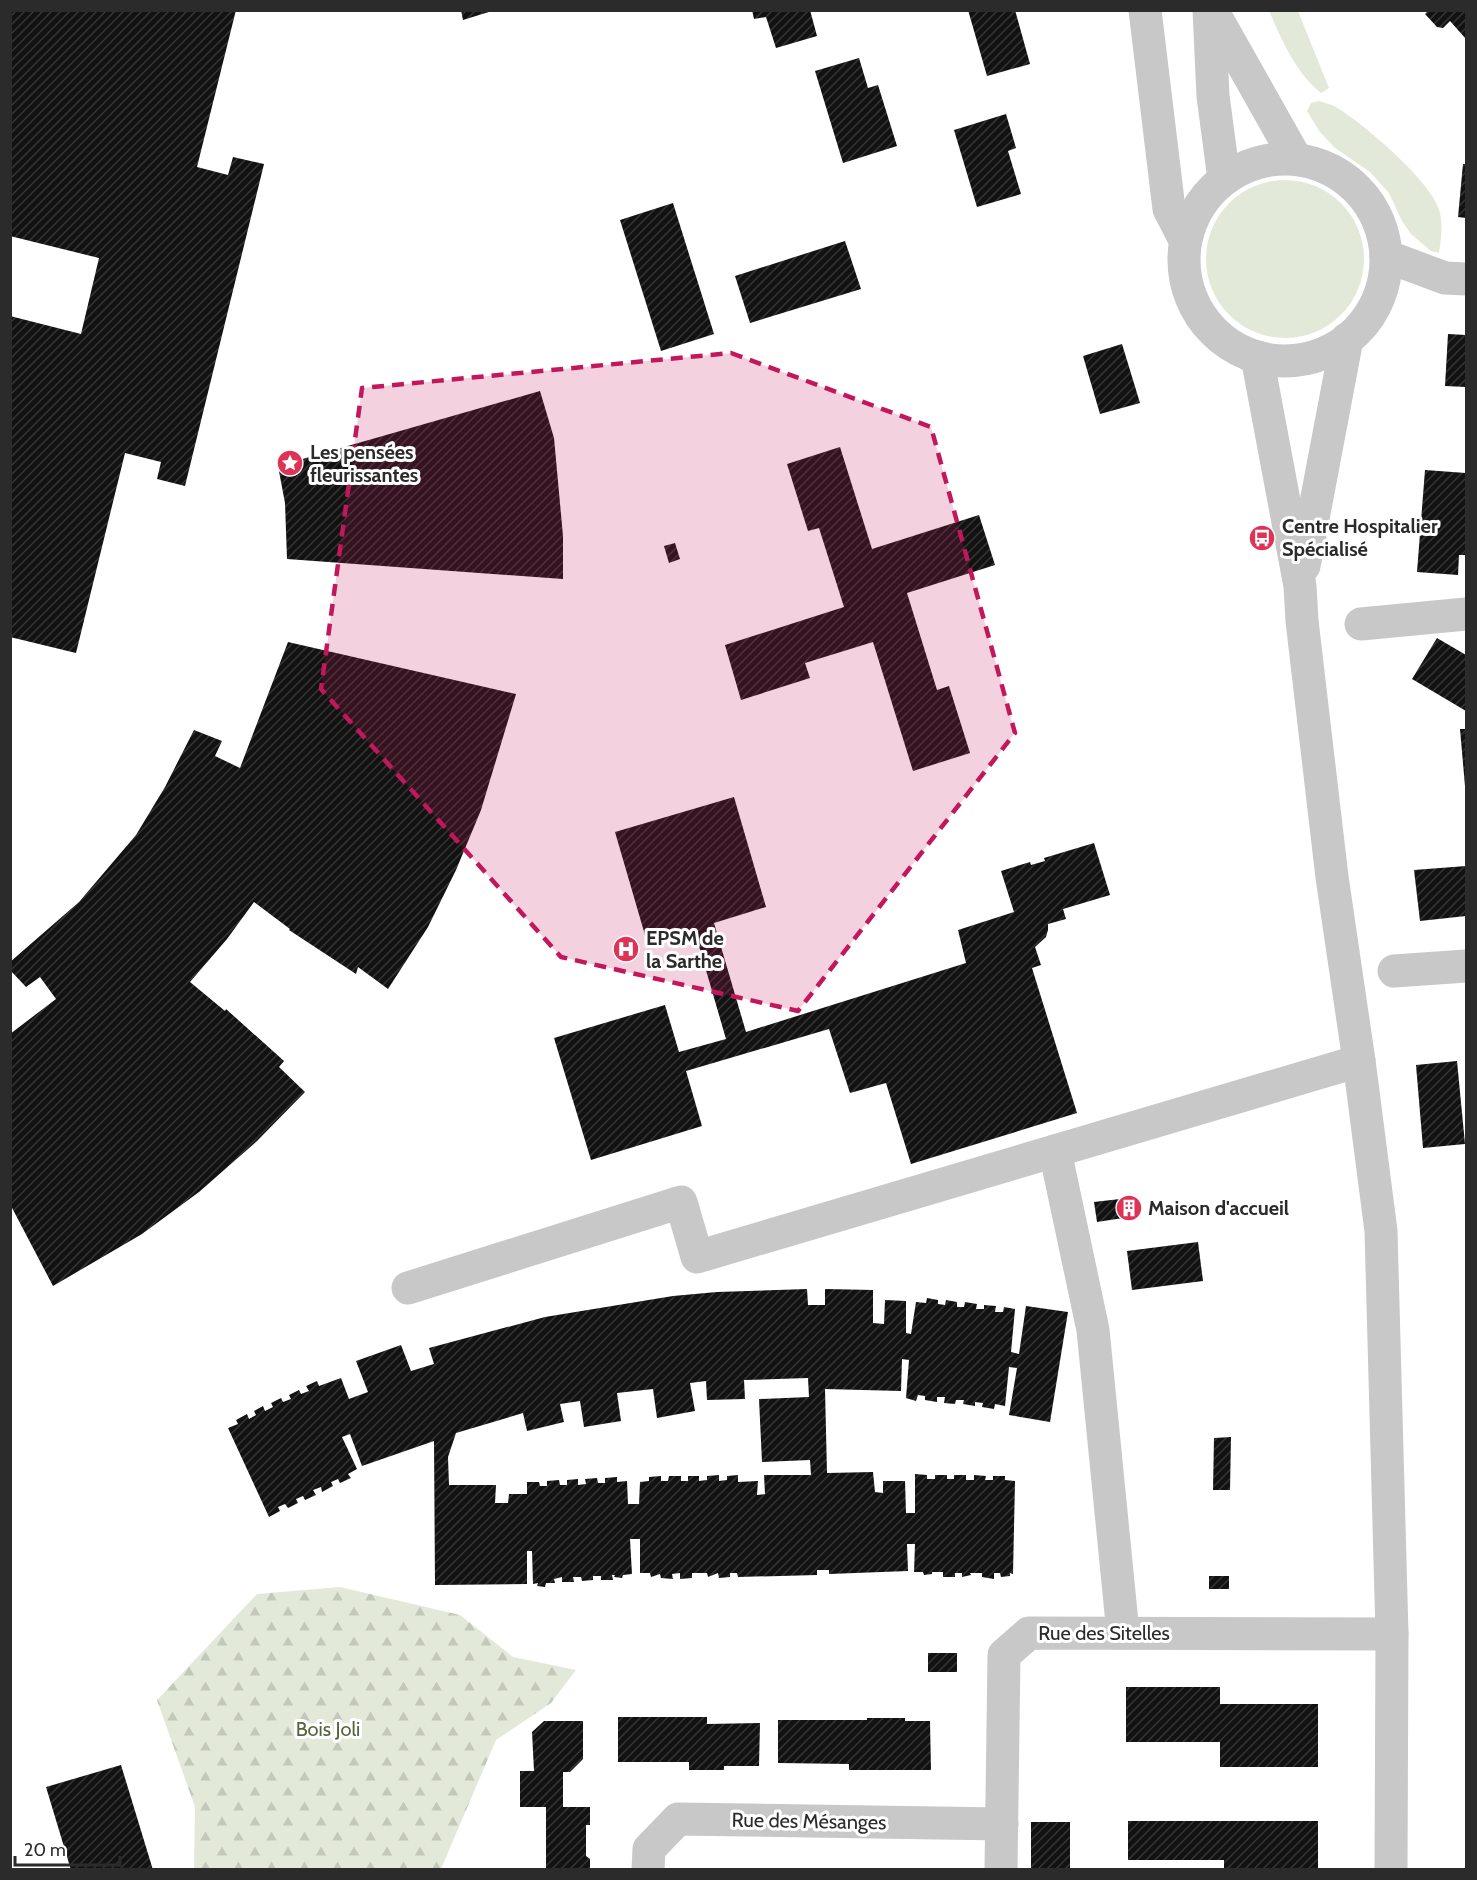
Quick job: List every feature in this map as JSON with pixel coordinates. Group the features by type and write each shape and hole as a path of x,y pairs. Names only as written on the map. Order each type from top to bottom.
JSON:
{"street":[{"path":"1145,10 1169,208 1185,240"},
{"path":"1210,10 1213,96 1224,179"},
{"path":"1210,10 1296,159"},
{"path":"1296,159 1319,164 1337,173 1364,196 1379,222 1386,256 1384,280 1371,313 1347,339 1324,353 1305,359 1278,360 1257,357 1235,348 1216,334 1194,306 1184,275 1185,240 1199,204 1224,179 1242,168 1267,160 1296,159"},
{"path":"1386,256 1445,278 1467,279"},
{"path":"1300,586 1347,339"},
{"path":"1257,357 1300,586 1302,621 1332,877 1381,1232 1392,1634 1391,1869"},
{"path":"1361,624 1467,615"},
{"path":"1394,971 1467,966"},
{"path":"408,1288 681,1202 697,1257 1359,1061"},
{"path":"1056,1151 1093,1330 1123,1633"},
{"name":"Rue des Sitelles","path":"1001,1869 1004,1655 1029,1633 1392,1634"},
{"name":"Rue des Mésanges","path":"648,1869 649,1849 678,1819 1002,1824"}],"highlighted area":[{"path":"731,353 931,427 1015,733 798,1011 561,957 321,689 362,388"}],"green space":[{"path":"1269,11 1298,11 1329,88 1321,93 1304,75 1290,55"},
{"path":"1319,101 1336,107 1362,126 1393,152 1432,195 1441,218 1439,253 1431,251 1411,234 1389,193 1370,172 1335,148 1320,132 1307,111 1311,103"},
{"path":"1285,180 1315,186 1341,203 1358,229 1364,259 1358,289 1341,315 1315,332 1285,338 1255,332 1229,315 1212,289 1206,259 1212,229 1229,203 1255,186"},
{"name":"Bois Joli","path":"340,1587 460,1615 513,1657 576,1670 551,1703 496,1740 441,1869 194,1869 195,1807 157,1700 257,1594"}],"building":[{"path":"10,10 236,10 197,167 228,175 233,157 264,164 185,486 157,479 161,462 125,453 76,653 10,637 10,316 81,334 99,258 10,236"},
{"path":"461,10 492,10 492,11 463,20"},
{"path":"752,10 810,10 817,36 776,48 766,17 754,19"},
{"path":"968,10 1015,10 1030,64 987,76"},
{"path":"1429,10 1466,10 1466,39 1450,21 1443,28 1437,27 1425,14"},
{"path":"859,58 868,88 878,85 897,146 843,163 815,71"},
{"path":"1006,114 1016,148 1008,151 1021,194 977,207 954,130"},
{"path":"1463,164 1466,164 1466,218 1458,217"},
{"path":"673,203 714,334 661,351 620,220"},
{"path":"845,241 861,289 750,323 735,276"},
{"path":"1448,334 1466,335 1466,387 1445,386"},
{"path":"1122,344 1140,403 1100,414 1083,356"},
{"path":"540,391 554,438 563,536 563,579 287,559 285,503 278,466"},
{"path":"840,447 872,549 979,515 995,565 907,593 937,690 949,686 970,753 913,771 873,642 805,663 810,678 741,700 725,645 844,607 819,528 808,531 787,464"},
{"path":"1425,470 1466,473 1466,555 1459,555 1458,575 1417,572"},
{"path":"675,543 680,559 669,563 664,546"},
{"path":"1437,638 1466,655 1466,711 1412,679"},
{"path":"288,642 516,694 481,810 456,870 428,927 388,989 358,967 356,974 289,930 254,902 227,939 190,982 225,1011 226,1009 284,1061 279,1067 305,1092 257,1141 199,1192 142,1234 53,1286 10,1204 10,1034 56,999 40,977 26,987 10,970 10,962 79,902 136,835 165,787 194,730 222,741 215,756 240,768"},
{"path":"1460,729 1466,729 1466,786 1465,786"},
{"path":"734,797 766,907 714,923 746,1032 966,963 958,930 1014,912 1001,871 1030,862 1031,865 1045,861 1044,858 1094,843 1110,895 1063,909 1066,919 1048,924 1046,937 1035,947 1041,965 1032,968 1077,1113 911,1164 886,1083 850,1093 829,1029 686,1071 702,1126 591,1160 554,1038 665,1005 679,1052 726,1039 694,929 647,942 615,832"},
{"path":"1466,866 1466,916 1420,921 1414,870"},
{"path":"1457,1061 1465,1144 1423,1148 1416,1065"},
{"name":"Maison d'accueil","path":"1133,1198 1136,1217 1125,1218 1123,1199"},
{"path":"1120,1199 1123,1218 1097,1222 1094,1202"},
{"path":"1198,1242 1203,1281 1132,1290 1127,1251"},
{"path":"807,1289 808,1305 825,1305 825,1289 873,1290 873,1323 884,1324 885,1300 906,1301 906,1333 911,1334 916,1302 926,1303 927,1298 938,1300 938,1304 945,1305 946,1300 957,1302 957,1307 964,1307 965,1302 977,1304 976,1309 984,1309 984,1305 996,1306 995,1312 1003,1312 1004,1307 1015,1309 1011,1352 1019,1354 1026,1306 1068,1312 1050,1422 1009,1415 1017,1368 1009,1367 1005,1406 995,1404 994,1409 982,1407 983,1403 975,1402 975,1406 963,1404 964,1400 956,1400 955,1404 944,1403 945,1397 937,1397 937,1402 925,1400 925,1396 918,1395 916,1401 906,1398 909,1360 902,1359 901,1391 825,1389 827,1473 873,1472 875,1492 883,1493 883,1481 905,1481 906,1513 915,1513 915,1474 927,1475 927,1479 935,1479 935,1475 947,1475 947,1479 954,1479 954,1475 966,1475 966,1480 974,1480 974,1475 986,1476 985,1480 993,1480 993,1476 1005,1476 1005,1480 1015,1481 1013,1574 1001,1577 1000,1573 994,1573 994,1579 982,1577 982,1573 970,1573 971,1575 962,1577 962,1573 955,1573 955,1577 943,1577 943,1572 924,1575 923,1572 914,1572 915,1544 907,1544 908,1571 829,1574 829,1570 817,1570 817,1575 738,1577 737,1573 730,1573 730,1577 719,1578 718,1573 708,1577 707,1573 692,1573 692,1578 680,1579 680,1573 672,1574 673,1579 661,1578 660,1574 651,1577 650,1573 640,1573 640,1539 630,1539 632,1574 623,1575 622,1578 612,1575 613,1580 601,1580 601,1576 593,1576 593,1580 582,1581 581,1577 573,1577 574,1582 562,1582 562,1577 554,1579 555,1583 546,1583 545,1587 537,1586 538,1583 533,1584 532,1551 527,1551 527,1584 435,1585 434,1441 362,1466 350,1434 342,1437 357,1469 348,1474 351,1478 340,1483 338,1479 331,1482 333,1486 322,1492 321,1487 313,1490 316,1495 305,1500 303,1496 296,1499 298,1503 288,1508 285,1504 278,1507 280,1511 269,1517 228,1428 238,1424 236,1420 247,1414 249,1419 256,1415 254,1411 263,1406 265,1411 273,1407 271,1403 281,1398 283,1402 291,1399 289,1395 299,1390 301,1394 309,1391 306,1386 317,1381 319,1386 341,1378 349,1399 368,1392 356,1361 401,1345 411,1371 434,1364 429,1348 545,1317 673,1296","holes":["808,1378 809,1397 759,1399 762,1462 810,1460 811,1475 764,1475 765,1494 757,1495 758,1481 738,1482 738,1475 727,1476 727,1480 719,1481 719,1475 707,1476 707,1480 699,1481 699,1476 688,1476 688,1481 681,1481 681,1476 669,1476 668,1481 661,1481 661,1476 649,1477 649,1481 640,1482 639,1504 628,1504 627,1481 617,1482 617,1477 605,1478 605,1483 598,1483 597,1478 585,1479 586,1484 578,1485 578,1479 567,1480 567,1485 560,1485 559,1480 547,1481 547,1486 540,1486 539,1482 527,1482 527,1494 509,1494 508,1503 495,1503 496,1485 449,1485 448,1457 456,1433 523,1413 527,1431 564,1422 560,1404 580,1401 584,1427 621,1421 617,1393 653,1389 657,1418 695,1411 690,1383 706,1381 707,1400 745,1399 744,1380"]},
{"path":"1231,1437 1230,1490 1213,1490 1214,1438"},
{"path":"1209,1576 1229,1576 1229,1589 1209,1589"},
{"path":"928,1653 957,1653 957,1672 928,1672"},
{"path":"1126,1687 1220,1687 1220,1704 1318,1704 1318,1767 1220,1767 1220,1742 1126,1742"},
{"path":"618,1717 707,1717 707,1724 760,1723 759,1766 724,1766 724,1770 689,1770 689,1762 618,1762"},
{"path":"867,1718 905,1718 905,1721 930,1721 931,1770 849,1770 849,1764 778,1763 778,1720 867,1720"},
{"path":"544,1721 583,1721 583,1759 570,1772 563,1772 563,1807 590,1807 590,1825 586,1825 586,1856 590,1859 590,1870 546,1870 546,1807 520,1807 520,1771 534,1771 532,1732"},
{"path":"121,1765 153,1870 71,1870 46,1787"},
{"path":"1128,1821 1318,1821 1318,1869 1224,1869 1224,1860 1128,1860"},
{"path":"1031,1822 1070,1822 1070,1870 1031,1870"}],"place":[{"name":"Les pensées fleurissantes","path":"290,463"},
{"name":"Centre Hospitalier Spécialisé","path":"1262,538"},
{"name":"EPSM de la Sarthe","path":"626,949"},
{"name":"Maison d'accueil","path":"1129,1208"}]}
